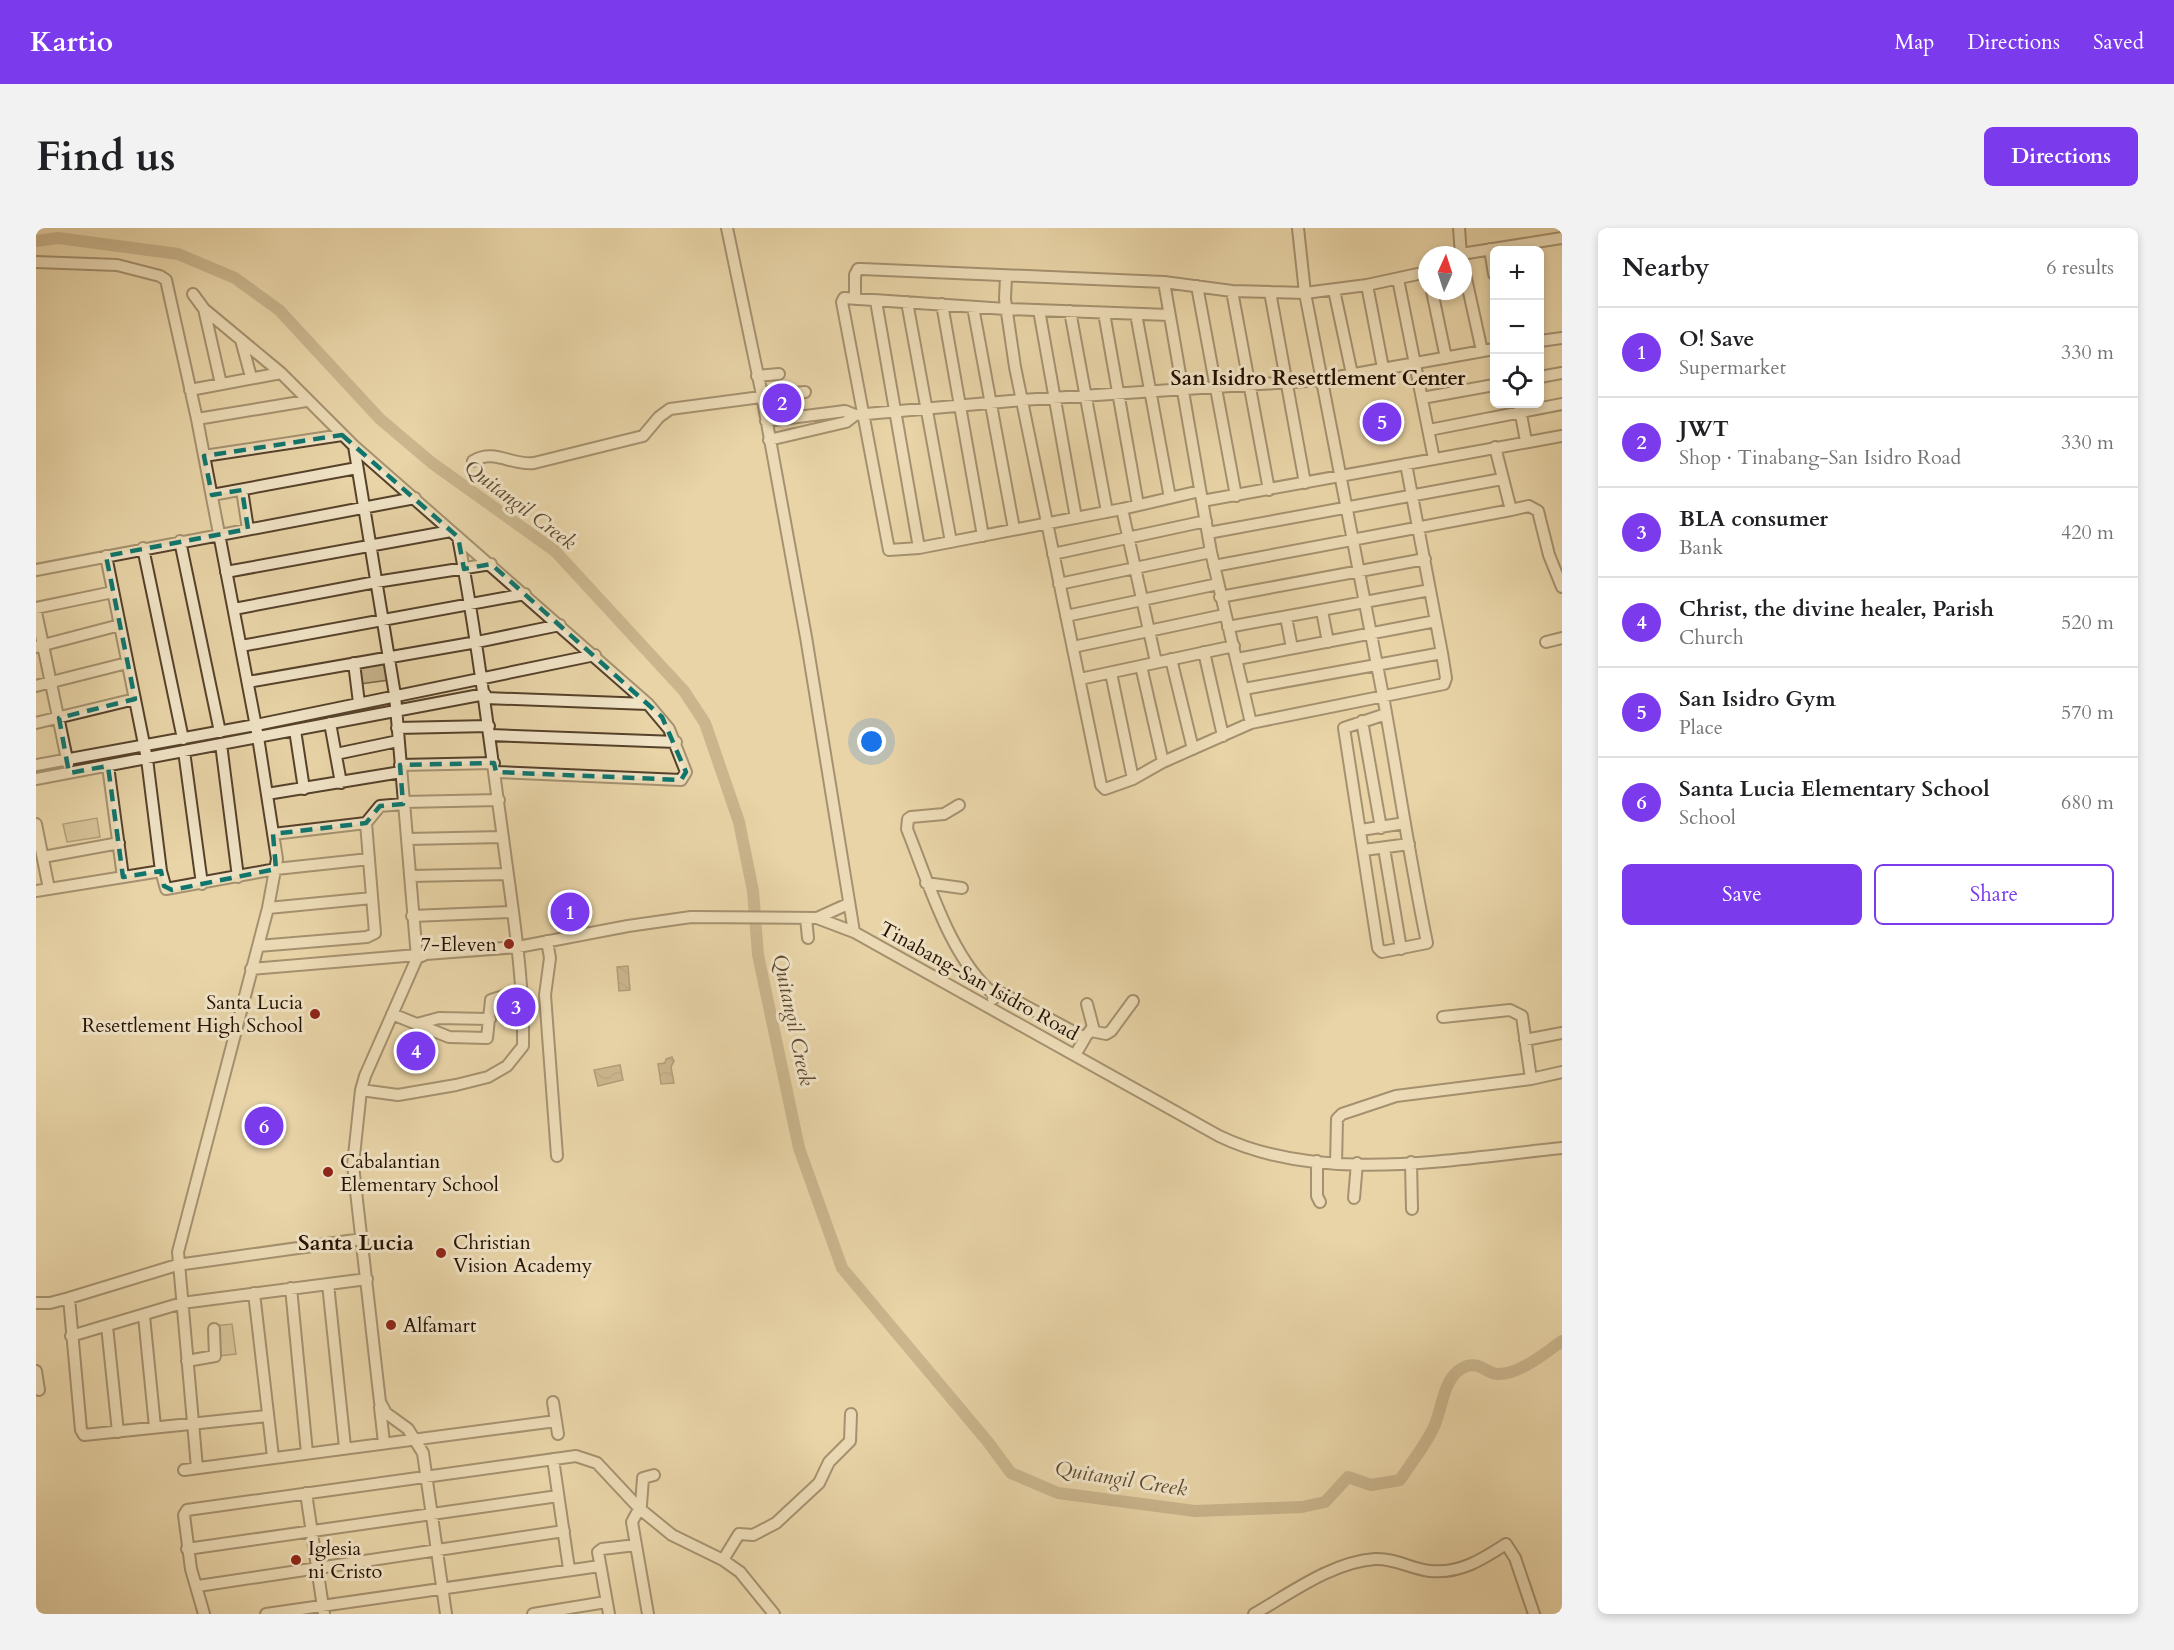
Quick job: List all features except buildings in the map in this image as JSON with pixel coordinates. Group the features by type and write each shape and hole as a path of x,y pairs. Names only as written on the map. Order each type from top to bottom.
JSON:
{"street":[{"name":"Tinabang-San Isidro Road","path":"727,228 761,393 806,637 854,932 1219,1136 1245,1148 1281,1157 1336,1164 1411,1162 1562,1148"},
{"path":"1299,228 1305,294 1360,571 1383,696 1426,943 1382,952 1378,948 1344,728 1386,714"},
{"path":"1459,228 1460,246"},
{"path":"1530,246 1562,238"},
{"path":"1472,252 1490,249"},
{"path":"36,262 117,265 163,278 197,419 256,725 273,834 276,869 178,1252 177,1265 197,1468"},
{"path":"855,298 855,275 858,269 1164,282 1232,291 1305,294 1367,285 1418,274"},
{"path":"1006,276 1006,309 1046,523 1101,785 1108,789 1251,723 1444,684 1446,678 1442,653 1406,464"},
{"path":"1398,279 1434,459"},
{"path":"1164,282 1211,552 1251,723"},
{"path":"1367,285 1383,368"},
{"path":"1197,286 1236,496"},
{"path":"1334,290 1352,374"},
{"path":"1232,291 1269,490"},
{"path":"1270,292 1305,483"},
{"path":"193,294 204,309 281,373 306,401 354,446 595,655 662,717 676,742 686,772 681,780 495,768 400,768 341,783 267,794"},
{"path":"1169,315 1006,309 844,298 842,302 859,414 886,547 892,551 919,548 1170,498 1236,496 1562,436"},
{"path":"1434,300 1446,358"},
{"path":"1471,300 1482,351"},
{"path":"876,301 919,548"},
{"path":"908,302 951,542"},
{"path":"942,304 983,536"},
{"path":"973,307 1014,529"},
{"path":"204,309 220,384"},
{"path":"1039,310 1077,518"},
{"path":"1070,310 1107,512"},
{"path":"1104,313 1138,505"},
{"path":"1136,314 1170,498"},
{"path":"1544,340 1562,338"},
{"path":"241,340 251,377"},
{"path":"766,421 845,411 859,414 1022,400 1054,400 1321,380 1490,350"},
{"path":"190,390 281,373"},
{"path":"1544,375 1562,373"},
{"path":"757,376 779,374"},
{"path":"1422,398 1490,386"},
{"path":"473,461 482,456 493,455 525,464 534,463 643,436 648,433 659,417 670,409 761,393 773,395 805,392"},
{"path":"197,419 306,401"},
{"path":"1544,405 1562,404"},
{"path":"1429,430 1516,408"},
{"path":"1520,408 1526,441"},
{"path":"769,440 846,422 859,414"},
{"path":"204,456 342,435"},
{"path":"354,446 396,695 400,768 417,957 361,1090 353,1166 384,1443"},
{"path":"1495,447 1511,510"},
{"path":"212,495 357,468"},
{"path":"1208,533 1502,479"},
{"path":"242,490 248,529"},
{"path":"36,570 415,498"},
{"path":"1214,566 1528,506 1538,511 1562,587"},
{"path":"1122,509 1156,662"},
{"path":"1053,554 1206,521"},
{"path":"226,572 370,545 454,534"},
{"path":"361,1090 398,1095 413,1094 488,1077 507,1066 524,1046 518,947 490,730 464,569 454,534"},
{"path":"180,541 220,732"},
{"path":"143,548 183,739"},
{"path":"1059,584 1135,570 1211,552"},
{"path":"106,556 145,746 161,872 166,889 276,869 369,859"},
{"path":"1220,597 1425,559"},
{"path":"234,609 376,582 491,564"},
{"path":"1066,616 1218,584"},
{"path":"1228,627 1430,590"},
{"path":"69,773 51,683 39,647 36,610 113,592"},
{"path":"240,646 525,594"},
{"path":"1322,611 1328,642"},
{"path":"1073,647 1149,633 1224,615"},
{"path":"1286,617 1292,648"},
{"path":"1237,659 1436,621"},
{"path":"248,682 477,642 560,625"},
{"path":"39,647 120,626"},
{"path":"1546,642 1562,638"},
{"path":"1080,679 1234,646"},
{"path":"1204,652 1223,736"},
{"path":"1244,689 1442,653"},
{"path":"36,765 256,725 396,695 483,680 595,655"},
{"path":"1171,659 1193,749"},
{"path":"36,686 128,663"},
{"path":"354,663 359,703"},
{"path":"1141,666 1163,762"},
{"path":"1111,673 1133,779"},
{"path":"36,779 397,709 485,696 648,704"},
{"path":"36,723 135,699"},
{"path":"1362,722 1381,828"},
{"path":"330,723 341,783"},
{"path":"397,728 490,730 676,742"},
{"path":"295,730 304,789"},
{"path":"336,754 398,741"},
{"path":"221,744 238,877"},
{"path":"184,751 202,884"},
{"path":"108,766 123,877"},
{"path":"258,946 371,936 375,933 366,823 371,814 380,806 403,803 499,800"},
{"path":"959,805 944,814 916,815 908,819 906,829 926,883 973,973 983,986 996,996"},
{"path":"273,834 366,823"},
{"path":"1361,830 1405,823"},
{"path":"36,824 50,889"},
{"path":"407,839 503,837"},
{"path":"43,857 119,843"},
{"path":"1364,850 1408,844"},
{"path":"1384,848 1401,949"},
{"path":"36,891 161,872"},
{"path":"410,876 508,874"},
{"path":"926,883 962,888"},
{"path":"267,908 372,898"},
{"path":"811,918 848,904"},
{"path":"412,916 513,912"},
{"path":"251,969 518,947 628,926 691,917 811,918 854,932"},
{"path":"808,938 811,918"},
{"path":"547,941 550,958 545,995 557,1156"},
{"path":"392,1014 449,1036 487,1038 491,1000 522,990"},
{"path":"988,1007 996,996 1003,994 1088,1034 1106,1034 1111,1031 1133,1001"},
{"path":"1075,1055 1093,1022 1087,1004"},
{"path":"1443,1017 1512,1011 1522,1016 1531,1079"},
{"path":"417,1024 440,1018 490,1019"},
{"path":"1525,1040 1562,1033"},
{"path":"1336,1164 1336,1119 1342,1114 1396,1096 1531,1079 1562,1072"},
{"path":"1317,1161 1317,1196 1320,1202"},
{"path":"1411,1162 1412,1209"},
{"path":"1354,1198 1357,1163"},
{"path":"36,1303 50,1303 69,1298 177,1265 362,1239"},
{"path":"71,1336 182,1303 367,1279"},
{"path":"328,1284 345,1447"},
{"path":"291,1288 307,1453"},
{"path":"254,1293 273,1457"},
{"path":"69,1298 82,1433 87,1436 267,1416"},
{"path":"36,1312 50,1303"},
{"path":"144,1316 155,1427"},
{"path":"107,1326 118,1432"},
{"path":"187,1361 215,1356 214,1329"},
{"path":"36,1371 39,1390"},
{"path":"380,1402 386,1413 408,1429 423,1453 446,1614"},
{"path":"553,1402 558,1434"},
{"path":"723,1560 739,1534 753,1535 768,1528 819,1483 829,1462 850,1441 851,1414"},
{"path":"184,1470 556,1421"},
{"path":"204,1614 187,1549 184,1515 187,1510 576,1456 597,1463 640,1509 672,1535 723,1560 740,1572 774,1614"},
{"path":"553,1459 569,1569"},
{"path":"648,1614 632,1522 640,1509 643,1478 654,1475"},
{"path":"306,1493 323,1610"},
{"path":"187,1549 558,1496"},
{"path":"198,1586 564,1531"},
{"path":"1254,1614 1320,1575 1355,1563 1374,1559 1391,1560 1430,1571 1469,1566 1483,1560 1506,1544 1515,1558 1534,1614"},
{"path":"609,1614 598,1552 636,1545"},
{"path":"267,1614 323,1610 442,1588 600,1566"},
{"path":"533,1614 606,1602"}],"highlighted area":[{"path":"342,435 458,537 464,569 491,564 662,717 686,772 681,780 496,772 494,763 400,765 403,804 380,806 366,823 273,834 276,869 172,890 164,886 161,871 123,877 108,766 69,773 59,718 135,699 106,556 248,529 242,490 212,495 204,456"}],"shaded area":[{"path":"386,663 389,680 360,684 357,667"},
{"path":"97,818 100,837 67,842 63,824"},
{"path":"232,1324 236,1354 218,1356 214,1326"}],"water":[{"path":"628,966 630,990 619,991 617,967"},
{"path":"672,1057 674,1083 661,1084 658,1064 665,1063 666,1059"},
{"path":"620,1065 623,1080 598,1086 594,1070"}],"waterway":[{"name":"Quitangil Creek","path":"36,241 58,238 178,254 235,278 279,310 380,419 432,463 555,551 684,691 705,723 739,822 753,891 758,955 799,1148 842,1268 988,1442 1011,1473 1058,1493 1195,1511 1302,1507 1325,1502 1348,1477 1371,1485 1400,1480 1429,1436 1448,1384 1459,1370 1472,1365 1497,1374 1514,1371 1562,1341"}],"place":[{"name":"JWT","path":"782,403"},
{"name":"San Isidro Gym","path":"1382,422"},
{"name":"O! Save","path":"570,912"},
{"name":"7-Eleven","path":"509,944"},
{"name":"BLA consumer","path":"516,1007"},
{"name":"Santa Lucia Resettlement High School","path":"315,1014"},
{"name":"Christ, the divine healer, Parish","path":"416,1051"},
{"name":"Santa Lucia Elementary School","path":"264,1126"},
{"name":"Cabalantian Elementary School","path":"328,1172"},
{"name":"Christian Vision Academy","path":"441,1253"},
{"name":"Alfamart","path":"391,1325"},
{"name":"Iglesia ni Cristo","path":"296,1560"}],"district":[{"name":"San Isidro Resettlement Center","path":"1318,378"},
{"name":"Santa Lucia","path":"356,1243"}]}
